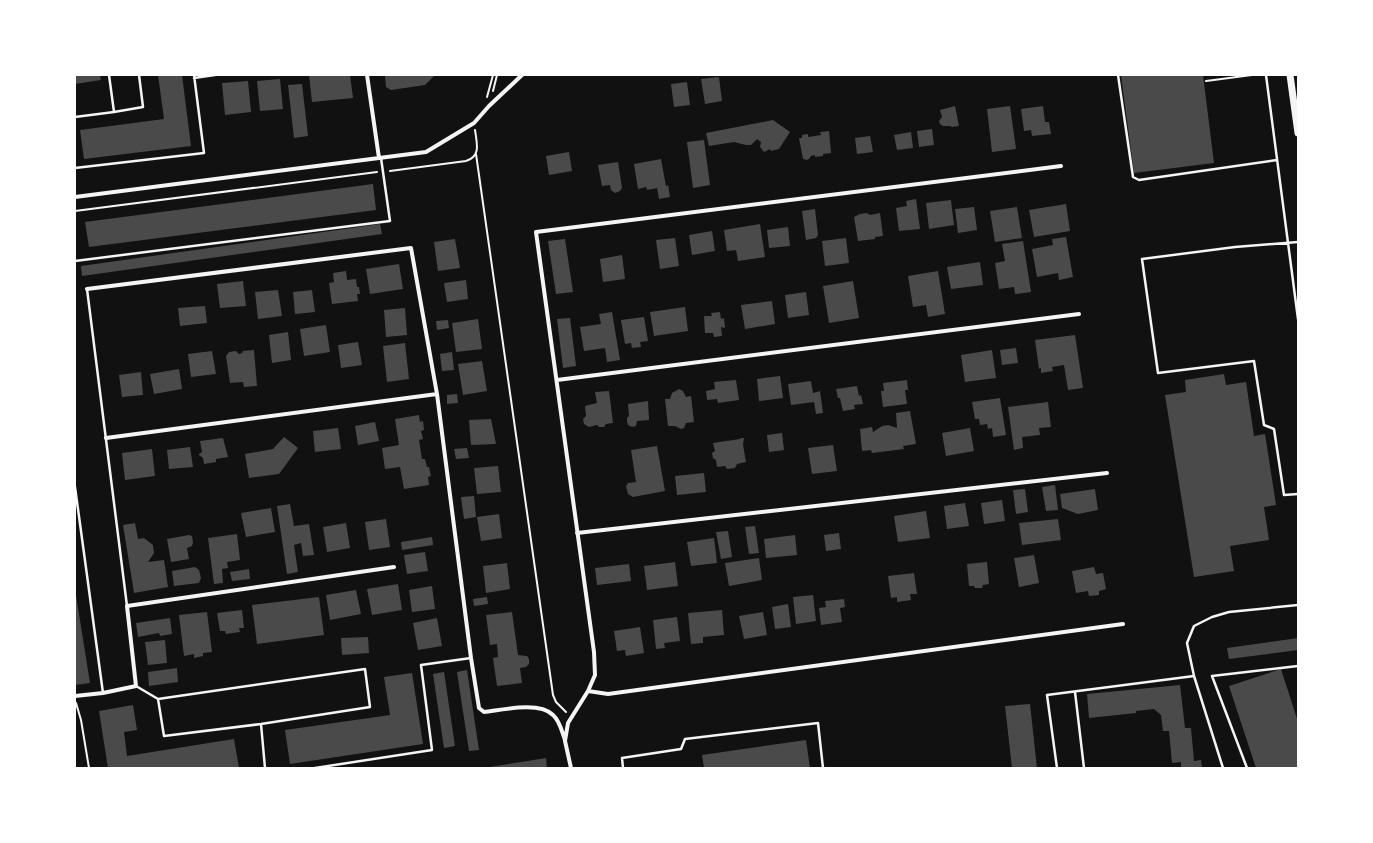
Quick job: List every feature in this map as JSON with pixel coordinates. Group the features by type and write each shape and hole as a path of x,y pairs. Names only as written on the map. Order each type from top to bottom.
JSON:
{"main road":[{"path":"1290,75 1298,133"}],"street":[{"path":"367,75 380,158"},
{"path":"75,197 426,152 474,123 489,106 522,75"},
{"path":"565,740 568,723 588,691 595,675 594,652 536,232 1061,166"},
{"path":"87,289 411,248 437,394 471,658 479,708 484,712 528,707 547,711 554,715 565,740 571,768"},
{"path":"557,380 1078,314"},
{"path":"106,438 437,394"},
{"path":"577,533 1107,473"},
{"path":"75,696 103,693 136,686 126,606 394,567"},
{"path":"588,691 608,694 1123,624"}],"lane":[{"path":"109,75 114,112"},
{"path":"75,117 143,107 139,75"},
{"path":"75,168 204,153 194,76 215,75"},
{"path":"1118,75 1133,177 1139,180 1277,160"},
{"path":"1266,75 1298,319"},
{"path":"75,261 390,221 380,158"},
{"path":"1298,242 1288,244 1235,247 1142,259 1158,373 1254,361 1264,425 1274,429 1284,495 1298,494"},
{"path":"87,289 126,606"},
{"path":"75,487 76,510 103,693"},
{"path":"1223,768 1194,676 1187,643 1194,626 1212,617 1229,612 1298,605"},
{"path":"315,768 432,750 421,665 471,658"},
{"path":"1246,768 1212,676 1298,666"},
{"path":"136,686 158,699 366,669 370,707 260,724 164,736 158,699"},
{"path":"1057,768 1047,695 1194,676"},
{"path":"1075,692 1084,768"},
{"path":"623,768 622,758 682,749 685,739 818,723 824,768"},
{"path":"260,724 265,768"}],"path":[{"path":"1206,81 1252,75"},
{"path":"476,154 552,695 556,702 572,717"},
{"path":"75,700 82,720 89,768"}],"building":[{"path":"75,75 100,75 101,80 75,84"},
{"path":"158,75 182,75 191,146 84,159 80,130 164,119"},
{"path":"309,75 350,75 353,98 312,102"},
{"path":"385,75 435,75 425,85 391,90 386,87"},
{"path":"1121,75 1203,75 1214,163 1134,173"},
{"path":"719,77 722,101 705,104 701,79"},
{"path":"280,79 283,109 260,111 257,81"},
{"path":"248,81 251,112 225,115 222,83"},
{"path":"687,82 690,105 674,107 671,84"},
{"path":"302,84 308,136 294,138 288,85"},
{"path":"955,106 959,126 952,127 943,126 940,124 939,121 942,117 940,110"},
{"path":"1010,106 1016,149 992,152 987,109"},
{"path":"1043,106 1045,122 1049,122 1051,134 1032,136 1031,130 1024,131 1021,109"},
{"path":"773,120 790,132 779,149 771,151 770,149 764,152 760,147 761,142 757,139 751,145 734,142 709,146 706,133"},
{"path":"932,129 934,145 919,147 917,131"},
{"path":"829,131 831,153 823,154 823,156 811,156 807,160 803,159 799,138 802,138 802,135 808,134 808,137 821,135 820,132"},
{"path":"911,132 913,148 897,150 894,135"},
{"path":"870,136 873,152 857,154 855,138"},
{"path":"704,140 710,185 693,188 687,142"},
{"path":"569,152 572,171 549,175 546,156"},
{"path":"661,159 666,186 668,185 670,197 659,199 657,188 647,190 646,187 638,189 634,164"},
{"path":"618,162 622,188 620,191 615,193 611,190 610,185 602,186 598,165"},
{"path":"373,184 376,210 89,247 85,222"},
{"path":"916,199 920,229 899,231 896,208 907,206 906,201"},
{"path":"951,200 954,225 929,229 926,203"},
{"path":"1066,204 1070,231 1034,237 1029,210"},
{"path":"974,207 977,230 958,233 955,209"},
{"path":"1017,207 1022,238 995,242 990,211"},
{"path":"815,209 818,235 816,238 806,240 802,211"},
{"path":"867,213 870,215 880,213 883,236 875,237 875,239 858,241 854,217"},
{"path":"380,224 382,234 82,276 81,266"},
{"path":"760,224 765,257 738,261 736,250 727,251 724,230"},
{"path":"788,227 790,246 769,248 767,230"},
{"path":"712,231 715,251 692,255 689,235"},
{"path":"1066,237 1073,277 1059,280 1058,273 1037,277 1032,249 1053,245 1052,239"},
{"path":"675,238 679,266 660,269 656,240"},
{"path":"846,238 849,263 825,266 822,241"},
{"path":"455,239 460,268 438,271 434,242"},
{"path":"565,239 573,292 556,294 548,241"},
{"path":"1023,241 1031,292 1015,294 1014,287 999,289 995,263 1005,261 1002,244"},
{"path":"622,255 625,279 603,282 600,259"},
{"path":"980,262 983,285 951,289 947,267"},
{"path":"399,264 403,289 370,294 366,269"},
{"path":"346,271 347,280 356,279 360,294 357,294 358,301 332,304 329,283 334,282 333,273"},
{"path":"938,271 945,314 928,317 926,305 913,307 908,276"},
{"path":"466,280 468,299 447,302 444,283"},
{"path":"243,281 246,306 220,308 217,284"},
{"path":"853,281 859,318 829,323 823,286"},
{"path":"278,290 282,316 258,319 255,292"},
{"path":"312,290 315,312 295,314 293,292"},
{"path":"806,292 809,315 788,318 785,295"},
{"path":"772,301 775,324 745,329 741,305"},
{"path":"205,306 207,323 180,326 178,308"},
{"path":"685,307 688,331 654,336 650,312"},
{"path":"405,308 407,335 386,337 384,310"},
{"path":"612,312 620,360 607,362 605,348 584,351 580,327 601,324 599,314"},
{"path":"720,312 721,319 724,318 725,328 721,327 722,336 714,337 713,333 705,333 704,316 712,316 711,313"},
{"path":"644,317 648,341 640,342 641,347 632,348 631,343 625,344 621,320"},
{"path":"570,318 576,366 563,368 557,319"},
{"path":"478,319 482,349 456,352 452,323"},
{"path":"448,320 449,328 437,330 436,321"},
{"path":"326,325 330,352 304,356 300,329"},
{"path":"288,332 291,360 272,363 269,335"},
{"path":"1075,335 1083,388 1068,390 1064,365 1052,367 1053,371 1041,373 1041,368 1039,369 1035,340"},
{"path":"358,342 362,365 341,368 338,345"},
{"path":"405,343 409,379 387,382 383,346"},
{"path":"1016,348 1018,363 1002,365 1000,350"},
{"path":"254,350 257,386 244,387 243,382 230,383 226,356 229,352 236,351 239,354 243,351"},
{"path":"992,350 996,378 965,382 961,355"},
{"path":"212,351 216,374 191,377 188,354"},
{"path":"452,352 454,370 442,371 440,354"},
{"path":"482,361 487,391 463,395 458,364"},
{"path":"179,369 182,389 154,394 150,374"},
{"path":"141,372 143,395 122,397 119,375"},
{"path":"1224,374 1226,385 1246,382 1254,436 1265,434 1276,505 1264,507 1269,540 1230,546 1234,571 1194,577 1165,395 1186,392 1185,380"},
{"path":"780,376 783,398 759,401 757,379"},
{"path":"736,380 739,400 718,403 717,399 707,400 706,391 715,389 714,382"},
{"path":"907,380 908,390 905,390 907,404 883,407 881,391 884,391 883,383"},
{"path":"811,381 813,393 820,391 823,413 816,414 814,402 791,405 788,384"},
{"path":"857,386 859,396 861,395 863,404 854,405 855,409 843,411 836,389"},
{"path":"679,389 683,391 686,397 691,396 694,422 686,423 684,428 681,429 675,426 668,426 665,399 670,399 672,393"},
{"path":"609,391 613,423 606,424 604,427 599,427 597,425 589,427 584,424 583,419 586,416 585,406 597,403 595,392"},
{"path":"457,394 458,403 447,404 447,395"},
{"path":"1000,398 1006,435 993,437 992,428 988,429 987,424 980,425 979,419 975,419 972,402"},
{"path":"648,401 649,420 637,421 636,426 632,427 628,425 628,404"},
{"path":"1048,402 1051,427 1039,428 1040,435 1022,437 1023,448 1014,450 1008,407"},
{"path":"910,411 916,444 903,446 904,449 872,453 871,450 862,451 860,429 872,427 873,432 882,426 888,425 897,428 896,413"},
{"path":"419,415 420,422 423,421 424,430 421,431 423,439 419,440 422,459 425,459 431,476 428,477 429,485 404,489 400,467 385,469 382,448 399,445 395,419"},
{"path":"491,419 496,444 471,445 469,420"},
{"path":"375,422 379,441 358,445 355,426"},
{"path":"338,428 341,449 315,452 313,431"},
{"path":"970,428 974,451 946,456 942,433"},
{"path":"782,433 784,450 769,452 767,435"},
{"path":"284,437 298,448 279,474 249,478 245,454 273,449"},
{"path":"223,438 228,457 216,459 216,462 204,464 203,458 199,455 202,452 200,441"},
{"path":"744,438 743,445 746,462 737,464 735,468 727,469 725,466 717,467 716,460 713,458 712,453 715,451 713,443"},
{"path":"833,445 837,471 812,474 808,448"},
{"path":"657,446 665,491 633,497 628,494 626,486 628,483 636,482 631,450"},
{"path":"190,447 193,467 169,469 167,450"},
{"path":"467,448 469,458 456,459 454,449"},
{"path":"152,449 155,476 125,480 122,453"},
{"path":"498,466 501,492 477,494 474,468"},
{"path":"704,473 706,492 677,495 675,476"},
{"path":"1055,485 1058,510 1046,511 1042,487"},
{"path":"1025,489 1028,512 1016,514 1013,490"},
{"path":"1095,489 1098,510 1078,514 1062,508 1060,494"},
{"path":"474,496 476,517 464,519 461,497"},
{"path":"1002,500 1005,521 984,524 981,503"},
{"path":"965,503 969,526 947,529 944,506"},
{"path":"290,504 294,526 309,524 314,555 303,556 301,543 294,545 298,572 287,574 277,506"},
{"path":"271,508 275,532 246,537 241,513"},
{"path":"926,511 930,538 898,542 894,516"},
{"path":"499,514 502,538 481,541 477,517"},
{"path":"386,519 390,547 369,550 365,522"},
{"path":"1058,519 1061,540 1022,545 1019,523"},
{"path":"135,523 138,539 144,538 153,545 154,553 148,562 164,560 168,587 134,593 123,525"},
{"path":"346,523 350,548 327,552 323,527"},
{"path":"755,526 759,553 749,554 745,527"},
{"path":"728,531 732,557 721,559 716,532"},
{"path":"839,533 841,549 826,551 824,535"},
{"path":"237,534 240,560 227,562 228,568 222,569 223,583 214,584 208,538"},
{"path":"189,535 192,536 193,542 192,546 187,548 189,559 171,562 167,539"},
{"path":"795,535 797,555 766,558 764,539"},
{"path":"432,537 433,545 402,550 401,542"},
{"path":"714,538 717,563 691,566 687,542"},
{"path":"425,552 428,571 407,574 404,555"},
{"path":"1034,555 1039,583 1019,587 1014,558"},
{"path":"759,558 762,580 729,586 725,563"},
{"path":"675,562 678,586 647,590 644,566"},
{"path":"987,562 989,584 983,585 982,588 969,586 967,564"},
{"path":"507,563 510,589 486,593 483,566"},
{"path":"629,564 631,581 597,585 595,568"},
{"path":"195,567 199,570 201,578 199,583 174,586 172,571"},
{"path":"1094,567 1096,574 1103,573 1106,589 1099,591 1099,595 1089,596 1088,591 1076,593 1072,571"},
{"path":"249,569 250,579 232,581 230,572"},
{"path":"914,573 917,594 910,594 911,600 897,602 897,597 891,598 888,576"},
{"path":"398,584 402,610 372,615 367,589"},
{"path":"432,586 435,609 412,612 409,590"},
{"path":"75,589 90,683 75,685"},
{"path":"356,590 361,614 330,620 326,595"},
{"path":"813,595 816,621 796,624 793,597"},
{"path":"319,597 324,635 257,644 252,605"},
{"path":"487,597 488,604 474,606 473,599"},
{"path":"844,599 845,607 840,608 842,622 821,625 819,608 826,607 825,601"},
{"path":"788,604 791,627 775,629 772,607"},
{"path":"242,610 244,628 239,628 240,632 226,634 225,631 220,631 217,613"},
{"path":"722,610 724,635 703,637 703,643 691,644 688,613"},
{"path":"207,612 212,652 203,653 203,656 194,658 194,654 184,656 179,615"},
{"path":"512,612 518,655 527,656 529,659 529,664 526,667 520,668 522,683 497,686 493,658 498,657 497,644 490,645 486,615"},
{"path":"763,612 767,635 744,639 739,616"},
{"path":"677,617 680,641 664,643 665,648 656,649 653,620"},
{"path":"170,618 172,634 160,636 159,633 138,637 136,623"},
{"path":"437,618 442,646 418,650 413,623"},
{"path":"640,627 644,653 626,656 625,650 617,651 614,631"},
{"path":"368,637 369,653 342,655 341,638"},
{"path":"1298,638 1298,650 1229,659 1227,648"},
{"path":"165,640 167,663 148,665 145,642"},
{"path":"177,668 178,682 149,686 148,672"},
{"path":"1281,669 1298,722 1298,768 1256,768 1229,686"},
{"path":"467,670 479,750 469,751 457,672"},
{"path":"444,672 455,746 444,748 433,674"},
{"path":"412,673 423,744 290,764 285,730 390,715 384,677"},
{"path":"1180,685 1185,728 1191,728 1194,761 1201,760 1202,768 1181,768 1181,762 1172,763 1169,731 1163,731 1161,715 1154,709 1136,711 1136,713 1089,718 1087,694"},
{"path":"1030,704 1037,768 1012,768 1005,706"},
{"path":"133,705 137,730 124,732 127,756 234,739 239,768 108,768 99,711"},
{"path":"806,740 810,768 704,768 702,755"},
{"path":"546,758 547,768 490,768 490,767"}]}
